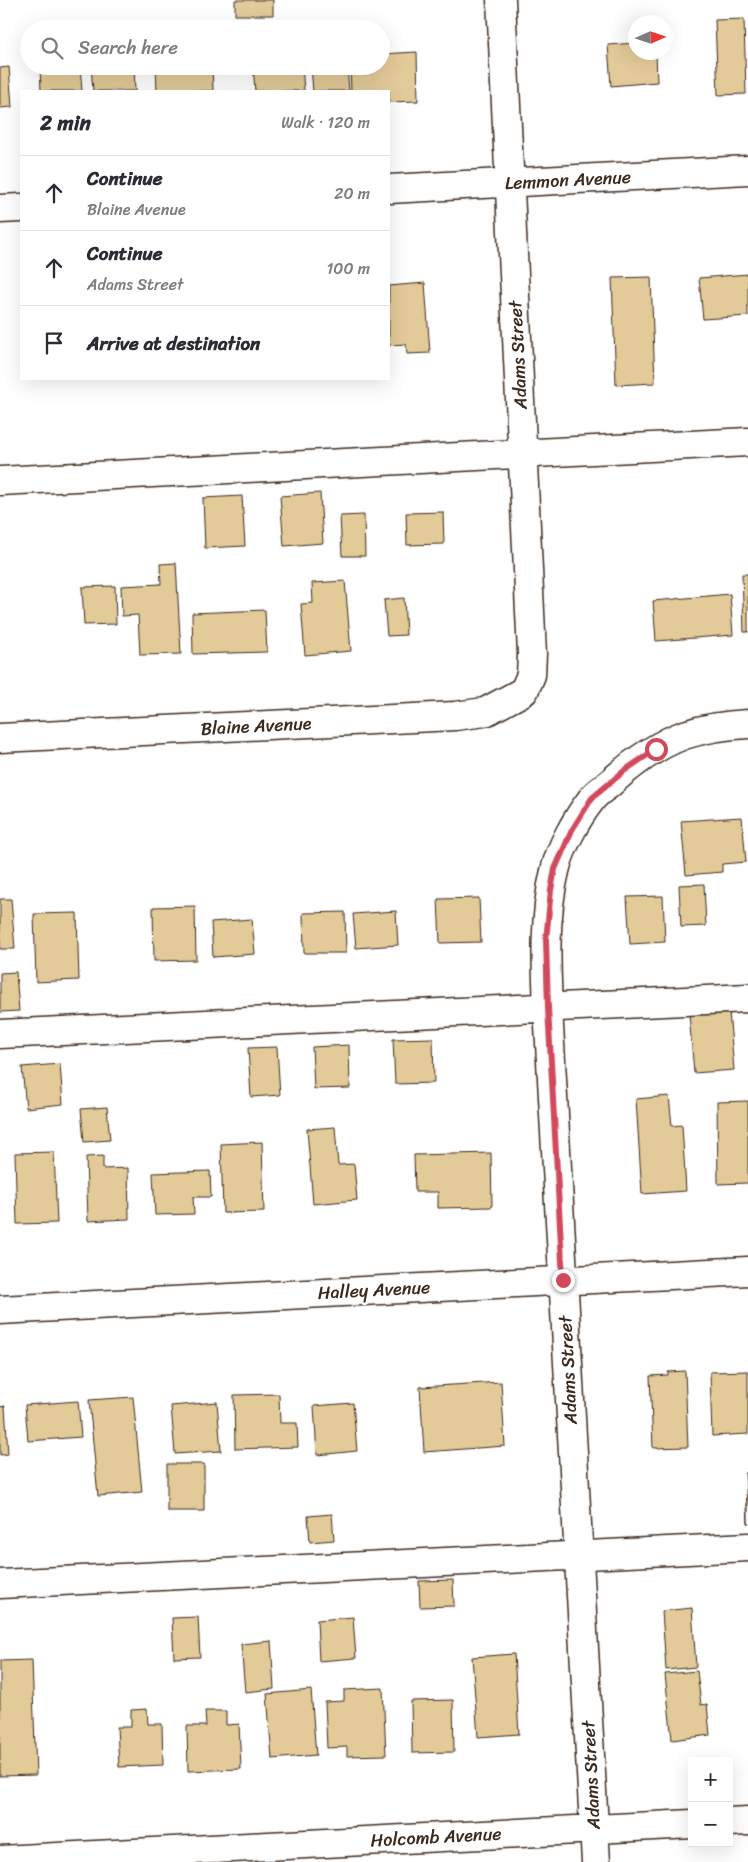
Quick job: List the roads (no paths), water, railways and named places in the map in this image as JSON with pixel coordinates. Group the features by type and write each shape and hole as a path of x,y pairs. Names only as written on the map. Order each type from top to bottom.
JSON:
{"street":[{"name":"Adams Street","path":"501,0 532,654 531,675 524,692 509,701"},
{"name":"Lemmon Avenue","path":"390,189 748,170"},
{"path":"0,209 20,208"},
{"path":"0,481 748,442"},
{"name":"Blaine Avenue","path":"0,738 455,716 485,712 509,701"},
{"name":"Adams Street","path":"596,1862 548,1008 546,940 551,890 555,869 572,830 592,798 624,771 648,754 684,735 725,725 748,724"},
{"path":"0,1034 748,998"},
{"name":"Halley Avenue","path":"0,1310 748,1271"},
{"path":"0,1584 748,1547"},
{"path":"733,1822 748,1821"},
{"name":"Holcomb Avenue","path":"0,1860 688,1824"}]}
